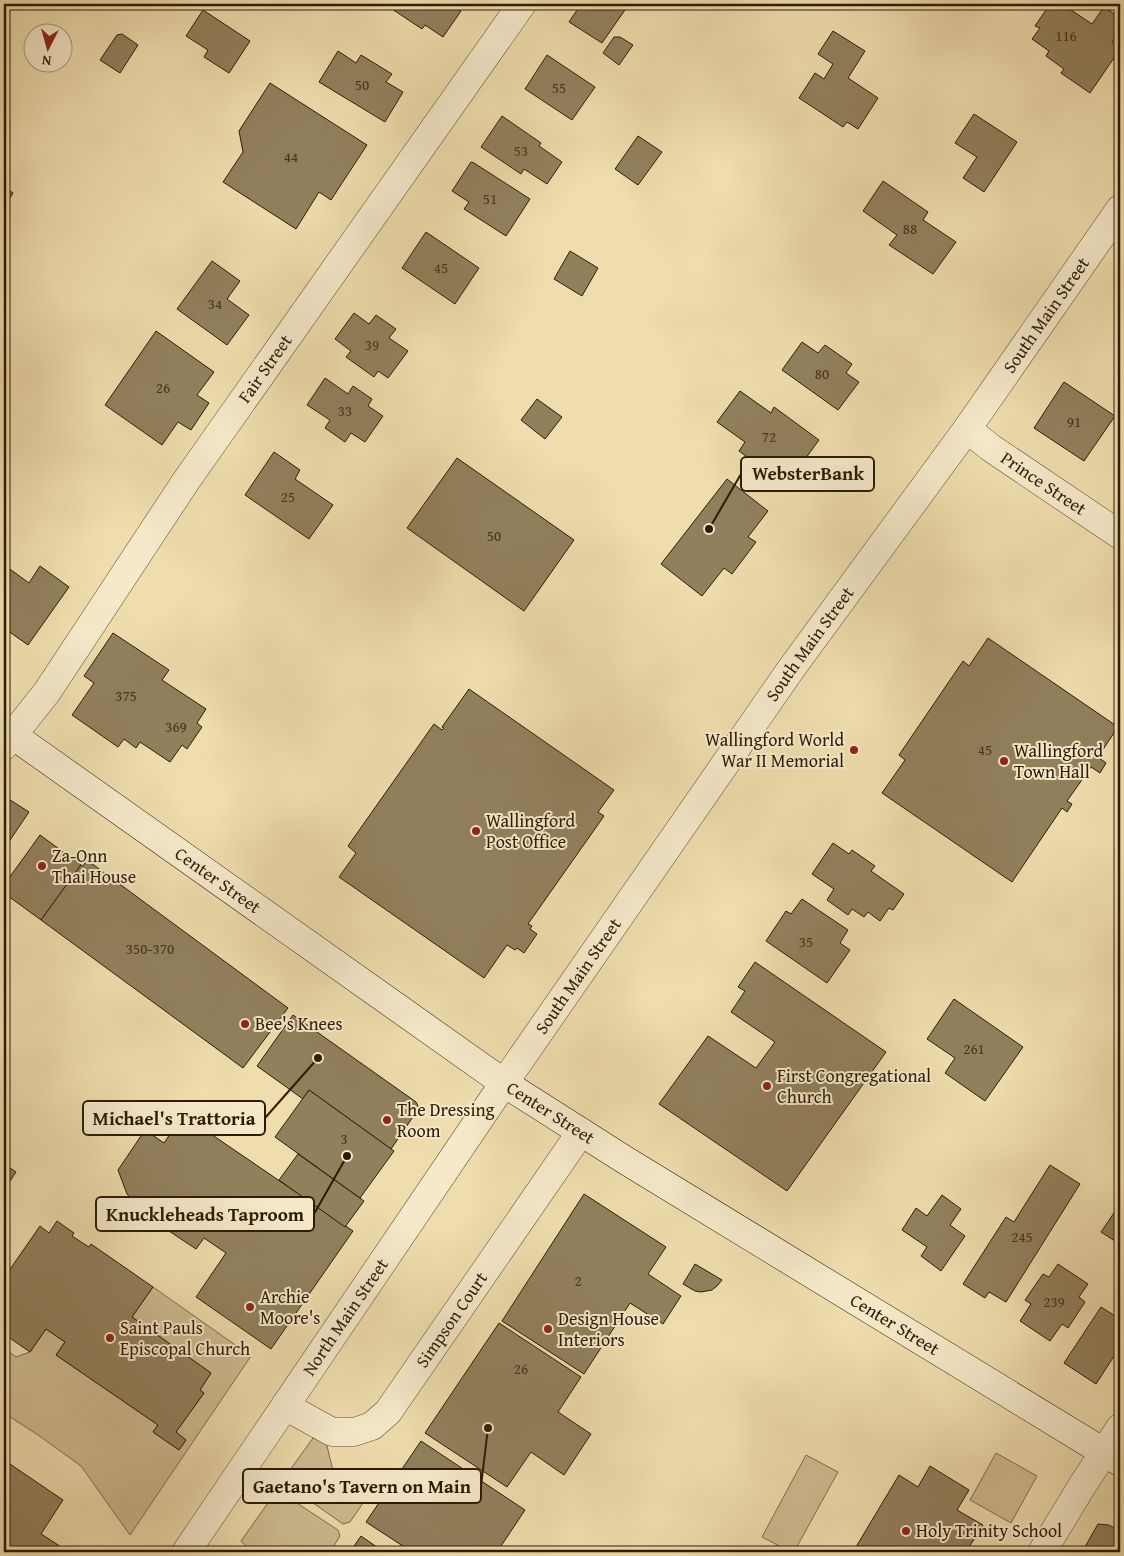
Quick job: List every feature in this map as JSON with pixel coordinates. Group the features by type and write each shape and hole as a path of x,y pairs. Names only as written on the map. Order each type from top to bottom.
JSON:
{"street":[{"name":"Fair Street","path":"7,737 47,692 186,481 522,4"},
{"name":"South Main Street","path":"504,1083 795,663 967,429 1120,208"},
{"name":"Prince Street","path":"967,429 991,448 1120,535"},
{"name":"Center Street","path":"7,737 504,1083 682,1195 1112,1457"},
{"name":"North Main Street","path":"186,1552 504,1083"},
{"name":"Simpson Court","path":"285,1406 332,1432 354,1432 372,1426 388,1412 581,1132"},
{"path":"1042,1552 1082,1486 1112,1457 1120,1428"}],"shaded area":[{"path":"153,1287 251,1356 130,1535 81,1466 4,1413 4,1348 16,1357 30,1352 46,1329 65,1342 56,1355 158,1425 153,1432 179,1450 186,1440 176,1432 204,1393 200,1390 211,1373 132,1317"},
{"path":"313,1438 327,1446 335,1479 365,1500 350,1522 343,1524 282,1481"},
{"path":"996,1453 1037,1476 1011,1523 970,1500"},
{"path":"806,1455 838,1472 794,1552 791,1552 762,1537"},
{"path":"277,1490 338,1530 340,1536 330,1552 251,1552 241,1541"}],"building":[{"path":"394,4 451,4 461,11 443,37 425,25 422,29 392,9"},
{"path":"581,4 622,4 627,7 602,43 569,22"},
{"path":"1050,4 1062,4 1092,24 1104,7 1120,18 1120,31 1112,42 1120,49 1090,93 1061,73 1064,69 1046,56 1049,51 1032,39 1040,28 1035,26"},
{"path":"203,10 250,41 229,73 204,57 208,50 186,36"},
{"path":"833,31 865,51 848,78 878,98 858,129 847,122 843,127 799,98 815,73 824,79 833,64 818,54"},
{"path":"122,34 138,45 120,73 100,60 117,35"},
{"path":"614,37 620,37 633,45 619,65 603,53"},
{"path":"338,51 356,63 361,55 392,74 386,82 403,92 385,122 319,82"},
{"path":"547,55 595,87 572,120 525,89"},
{"path":"270,83 367,145 331,200 319,192 296,229 223,182 243,152 239,131"},
{"path":"974,114 1017,142 984,192 963,178 977,157 955,143"},
{"path":"502,116 541,143 539,146 562,162 547,184 524,169 521,174 481,147"},
{"path":"638,136 662,152 638,185 615,169"},
{"path":"471,162 530,199 506,236 464,209 469,202 452,191"},
{"path":"883,181 928,212 923,220 956,242 933,274 889,245 897,235 863,211"},
{"path":"4,187 13,193 4,207"},
{"path":"426,232 479,268 455,304 402,268"},
{"path":"570,251 598,268 582,296 554,279"},
{"path":"212,261 240,281 227,299 249,315 227,345 177,309"},
{"path":"354,313 369,324 376,315 396,329 389,338 408,351 388,378 378,371 374,377 346,357 351,351 335,339"},
{"path":"156,331 214,372 197,395 209,403 191,430 178,422 162,445 105,405"},
{"path":"802,342 818,353 825,345 852,364 846,373 859,382 838,410 782,370"},
{"path":"325,378 348,394 353,386 372,399 368,406 383,416 365,442 351,433 345,442 325,428 330,420 307,405"},
{"path":"1064,382 1115,416 1084,461 1034,428"},
{"path":"740,391 771,413 774,407 819,440 786,485 739,451 745,442 717,422"},
{"path":"537,399 562,417 545,439 521,420"},
{"path":"274,452 300,470 295,479 333,505 309,539 245,495"},
{"path":"457,458 574,540 524,611 407,528"},
{"path":"727,479 768,511 748,537 756,542 732,574 724,568 702,596 661,564"},
{"path":"40,566 69,587 28,645 4,628 4,571 7,567 29,583"},
{"path":"113,633 169,670 162,680 206,709 197,723 202,727 187,749 182,745 170,762 140,742 136,748 124,739 118,747 72,715 94,683 84,676"},
{"name":"Wallingford Town Hall","path":"988,638 1118,727 1098,757 1106,763 1100,773 1091,767 1067,801 1072,804 1067,812 1062,808 1012,882 882,793 905,760 899,755 963,661 969,666"},
{"name":"Wallingford Post Office","path":"469,689 614,790 598,812 604,816 528,924 532,926 530,929 537,934 524,953 517,948 515,950 507,945 484,978 339,877 356,853 348,846 434,724 442,730 444,728 442,727"},
{"path":"4,796 29,812 4,849"},
{"path":"40,835 81,865 41,920 4,893 4,885"},
{"path":"833,843 849,854 852,850 875,866 871,871 904,894 893,910 889,908 880,921 868,912 864,917 852,909 848,915 827,900 834,889 812,874"},
{"path":"87,860 288,1008 243,1068 41,920 81,865 83,866"},
{"path":"802,899 848,930 840,943 850,950 827,983 766,941 786,911 791,914"},
{"name":"First Congregational Church","path":"755,962 886,1052 787,1191 659,1104 708,1036 756,1068 775,1042 731,1012 745,991 738,987"},
{"path":"954,999 1023,1047 985,1101 945,1073 955,1058 927,1039"},
{"path":"293,1015 416,1102 418,1106 417,1111 391,1149 309,1090 303,1099 257,1066"},
{"path":"309,1090 394,1151 360,1198 275,1137"},
{"path":"183,1115 353,1231 271,1349 196,1297 226,1253 204,1238 196,1249 148,1217 127,1194 118,1170 145,1130 164,1143"},
{"path":"298,1154 364,1201 345,1227 279,1180"},
{"path":"4,1164 16,1172 4,1190"},
{"path":"1050,1165 1080,1184 1006,1302 989,1292 985,1298 963,1284 1006,1217 1014,1222"},
{"path":"584,1194 666,1247 648,1274 681,1296 663,1324 630,1303 584,1374 502,1321"},
{"path":"942,1195 961,1209 950,1225 965,1236 941,1271 921,1256 927,1247 902,1230 916,1208 927,1216"},
{"path":"1120,1204 1120,1251 1115,1248 1118,1243 1101,1232"},
{"name":"Saint Pauls Episcopal Church","path":"57,1221 74,1233 72,1236 89,1247 91,1244 153,1287 132,1317 211,1373 200,1390 204,1393 176,1432 186,1440 179,1450 153,1432 158,1425 56,1355 65,1342 46,1329 30,1352 4,1334 4,1278 40,1226 49,1233"},
{"path":"695,1264 722,1280 712,1290 701,1292 695,1291 683,1284"},
{"path":"1058,1264 1088,1284 1079,1297 1085,1302 1068,1328 1062,1324 1050,1341 1020,1321 1031,1304 1025,1300 1043,1274 1049,1277"},
{"path":"1101,1307 1120,1319 1120,1347 1096,1384 1064,1363"},
{"path":"499,1323 581,1377 558,1412 591,1434 564,1475 531,1452 507,1487 425,1433"},
{"path":"421,1441 525,1510 497,1552 412,1552 366,1522"},
{"path":"4,1460 63,1500 41,1534 66,1550 65,1552 4,1552"},
{"path":"930,1466 969,1490 957,1510 983,1525 966,1552 853,1552 899,1475 918,1487"},
{"path":"1098,1524 1109,1525 1120,1531 1120,1552 1082,1552"},
{"path":"361,1536 384,1552 350,1552"}],"place":[{"name":"WebsterBank","path":"709,529"},
{"name":"Wallingford World War II Memorial","path":"854,750"},
{"name":"Wallingford Town Hall","path":"1004,761"},
{"name":"Wallingford Post Office","path":"476,831"},
{"name":"Za-Onn Thai House","path":"42,866"},
{"name":"Bee's Knees","path":"245,1024"},
{"name":"Michael's Trattoria","path":"318,1058"},
{"name":"First Congregational Church","path":"767,1086"},
{"name":"The Dressing Room","path":"387,1120"},
{"name":"Knuckleheads Taproom","path":"347,1156"},
{"name":"Archie Moore's","path":"250,1307"},
{"name":"Design House Interiors","path":"548,1329"},
{"name":"Saint Pauls Episcopal Church","path":"110,1338"},
{"name":"Gaetano's Tavern on Main","path":"488,1428"},
{"name":"Holy Trinity School","path":"906,1531"}]}
